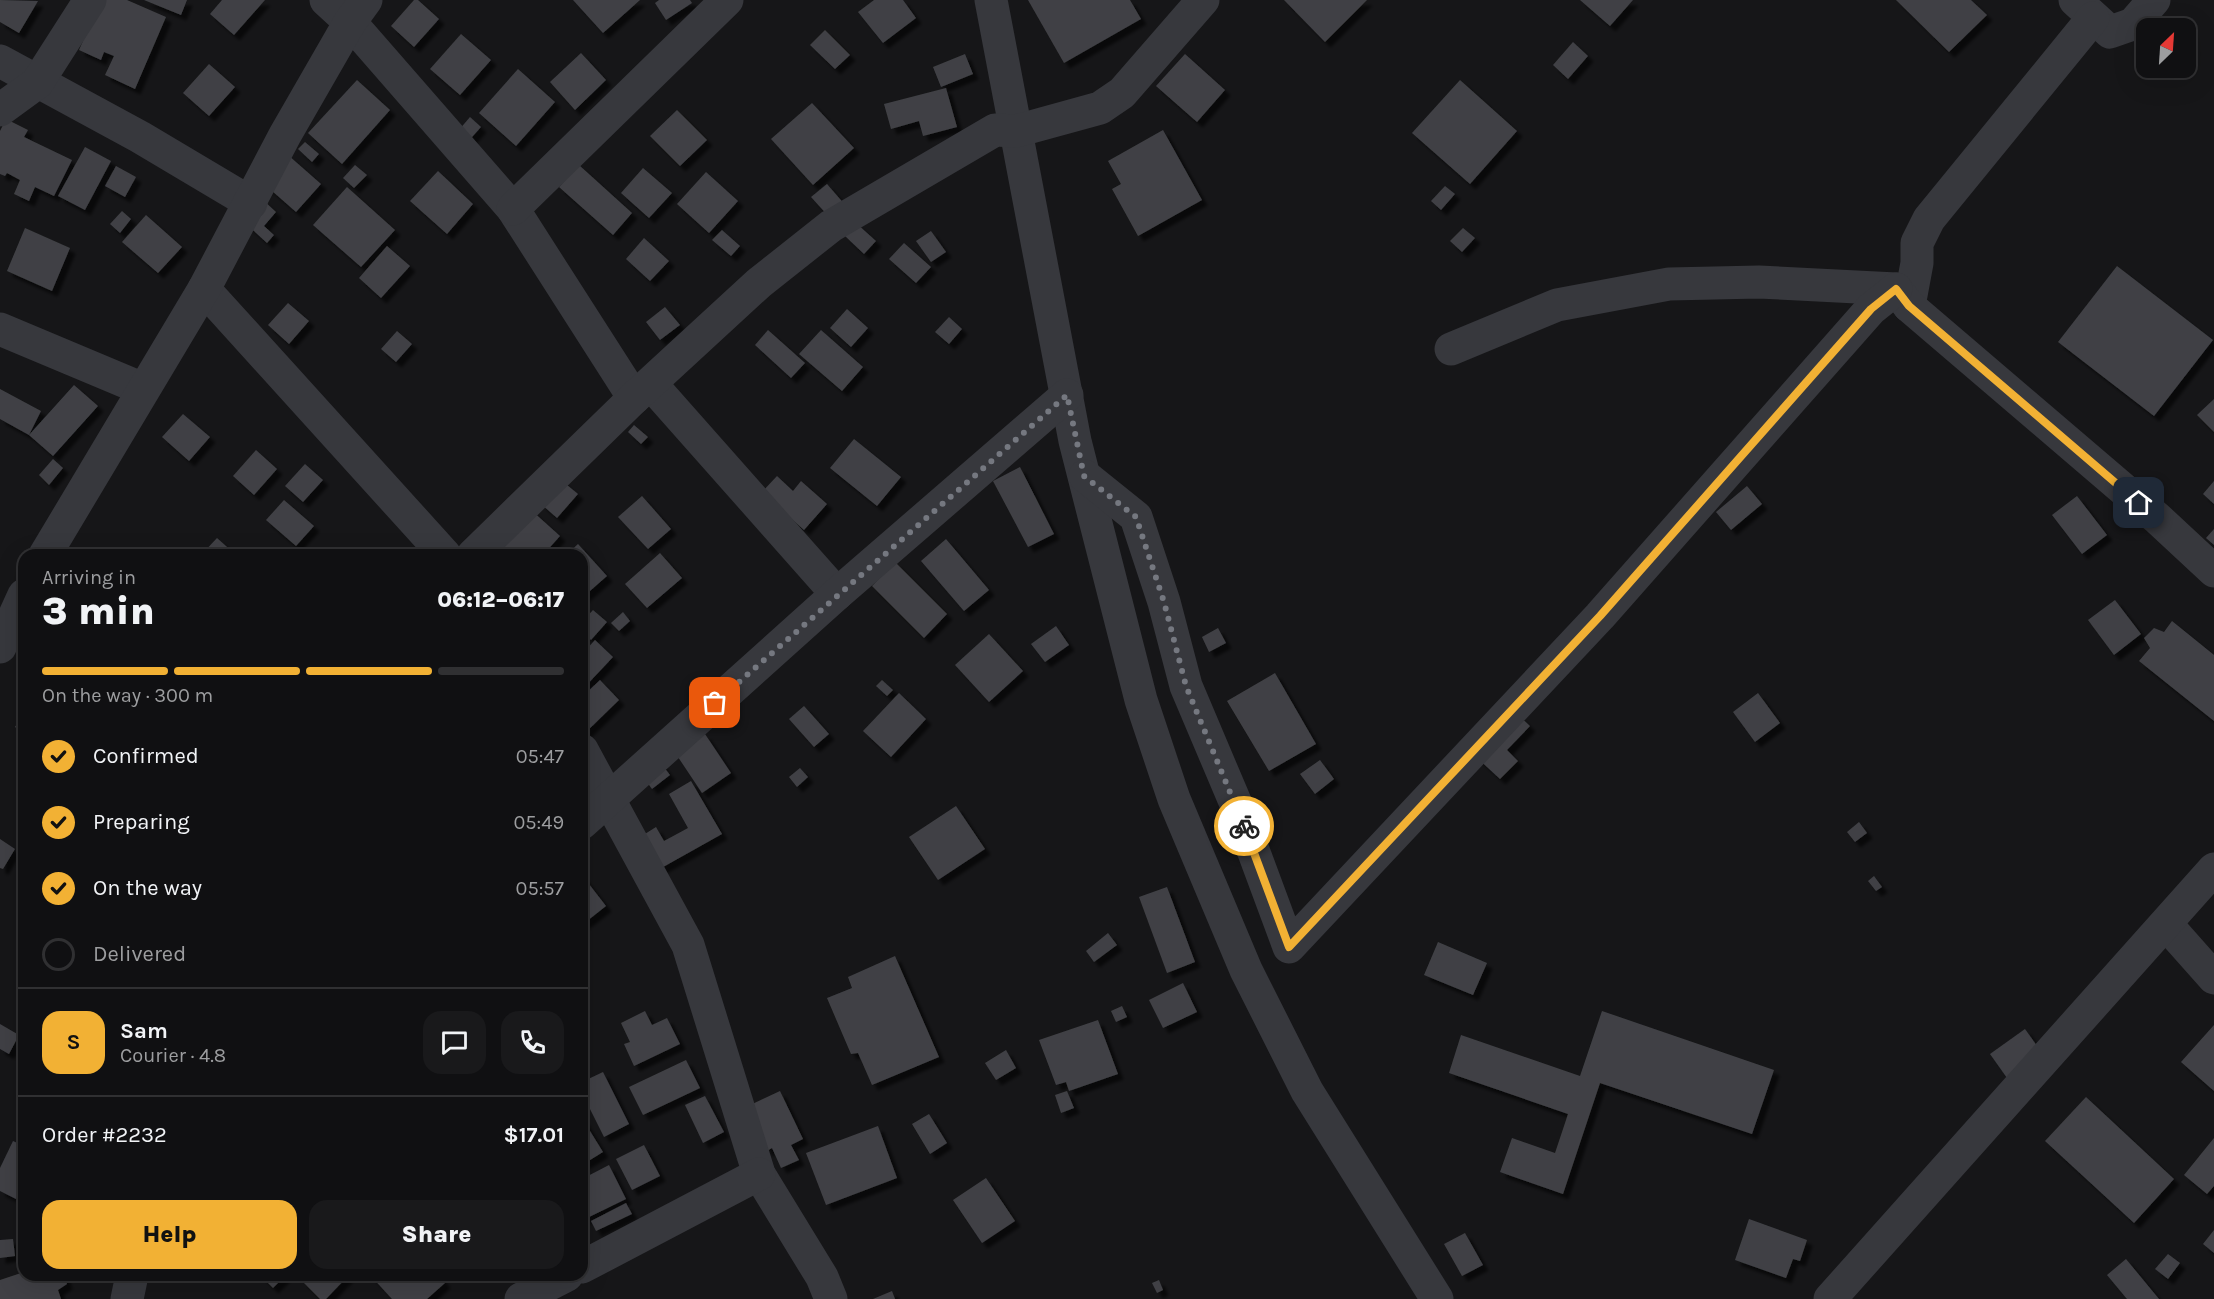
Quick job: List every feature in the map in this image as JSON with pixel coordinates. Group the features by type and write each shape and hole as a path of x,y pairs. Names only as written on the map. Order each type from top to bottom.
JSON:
{"street":[{"path":"0,110 37,83 90,0"},
{"path":"326,0 358,11 513,209 643,391 837,594"},
{"path":"513,209 727,0"},
{"path":"991,0 1084,476 1141,700 1174,799 1246,970 1307,1090 1437,1299"},
{"path":"479,549 643,391 759,284 831,226 995,130 1016,131 1100,108 1122,93 1203,0"},
{"path":"1084,476 1136,517 1164,602 1186,686 1236,804 1289,947 1600,616 1871,309 1902,298 1917,264 1917,243 1929,219 2084,9 2110,32 2133,24 2154,0"},
{"path":"49,549 204,288 285,135 358,11"},
{"path":"0,61 140,137 251,203"},
{"path":"1451,349 1557,305 1669,284 1759,282 1902,298 2157,518 2214,571"},
{"path":"204,288 440,549"},
{"path":"0,329 143,389"},
{"path":"588,817 837,594 1067,395"},
{"path":"0,647 18,608"},
{"path":"588,760 688,945 759,1174 822,1277 831,1299"},
{"path":"1830,1299 2214,869"},
{"path":"2166,924 2214,978"},
{"path":"588,1264 759,1174"},
{"path":"127,1299 131,1281"},
{"path":"521,1299 556,1281"}],"building":[{"path":"0,0 38,1 19,33 0,22"},
{"path":"101,0 127,0 166,17 135,89 105,75 114,56 104,52 101,60 79,50"},
{"path":"144,0 187,0 181,15"},
{"path":"222,0 265,0 234,35 210,14"},
{"path":"414,0 418,0 439,19 414,47 391,26"},
{"path":"573,0 640,0 603,33"},
{"path":"659,0 690,0 692,3 666,20 655,3"},
{"path":"874,0 903,0 916,18 883,43 858,12"},
{"path":"1028,0 1130,0 1141,19 1064,63"},
{"path":"1284,0 1367,0 1325,42"},
{"path":"1580,0 1633,0 1610,26"},
{"path":"1896,0 1971,0 1987,15 1949,52"},
{"path":"825,30 850,55 835,69 810,45"},
{"path":"461,34 491,60 460,95 430,69"},
{"path":"1573,42 1588,56 1568,79 1553,65"},
{"path":"581,53 606,80 575,110 550,82"},
{"path":"965,54 973,74 941,87 933,67"},
{"path":"1185,54 1225,90 1197,122 1156,86"},
{"path":"209,64 235,87 209,116 183,93"},
{"path":"518,69 555,102 516,146 479,113"},
{"path":"357,80 390,110 342,164 308,133"},
{"path":"1460,80 1517,131 1470,184 1412,133"},
{"path":"946,88 957,127 923,136 919,121 891,129 884,104"},
{"path":"812,103 854,148 813,185 771,139"},
{"path":"677,110 707,140 680,166 650,136"},
{"path":"470,117 481,127 464,146 453,137"},
{"path":"6,119 28,130 24,137 72,160 54,196 35,187 29,201 14,194 20,180 7,173 5,176 0,174 0,131"},
{"path":"1163,130 1202,200 1138,236 1112,189 1121,184 1108,161"},
{"path":"305,142 319,154 312,162 298,149"},
{"path":"85,147 111,161 85,210 58,196"},
{"path":"288,155 321,184 296,212 263,183"},
{"path":"355,165 367,175 354,188 343,178"},
{"path":"579,165 632,213 613,235 559,187"},
{"path":"116,166 136,177 125,197 105,186"},
{"path":"643,168 672,193 649,218 621,193"},
{"path":"438,171 473,204 447,234 410,201"},
{"path":"706,172 738,201 709,233 677,204"},
{"path":"827,184 846,206 831,219 811,197"},
{"path":"1445,186 1455,194 1441,210 1431,201"},
{"path":"347,187 395,230 361,267 313,225"},
{"path":"263,200 276,212 264,226 274,235 267,243 244,222"},
{"path":"122,211 131,219 120,233 110,224"},
{"path":"146,215 182,247 158,273 122,242"},
{"path":"856,223 876,241 864,254 845,236"},
{"path":"25,228 70,248 52,291 7,271"},
{"path":"1463,228 1475,238 1462,252 1450,241"},
{"path":"722,230 740,246 731,256 712,240"},
{"path":"931,231 946,252 931,262 916,241"},
{"path":"644,238 669,261 650,281 626,259"},
{"path":"904,243 931,267 916,283 889,259"},
{"path":"387,246 410,266 381,298 359,278"},
{"path":"2117,266 2213,340 2154,416 2058,342"},
{"path":"288,303 309,321 289,344 268,325"},
{"path":"665,307 680,325 660,340 646,322"},
{"path":"847,309 868,328 851,347 830,328"},
{"path":"949,317 962,329 949,344 935,332"},
{"path":"768,330 805,363 791,378 755,345"},
{"path":"821,330 863,367 842,391 799,354"},
{"path":"397,331 412,344 396,362 381,349"},
{"path":"74,385 98,406 53,456 29,435"},
{"path":"0,389 41,411 29,435 0,419"},
{"path":"2214,399 2214,432 2197,415"},
{"path":"183,414 210,437 189,461 162,437"},
{"path":"634,425 648,437 641,444 628,432"},
{"path":"854,439 901,477 877,506 830,468"},
{"path":"256,450 277,469 254,495 233,476"},
{"path":"53,459 63,468 49,485 39,475"},
{"path":"305,464 323,480 303,502 285,486"},
{"path":"1020,467 1054,534 1028,547 993,481"},
{"path":"777,476 793,491 801,481 827,504 804,530 762,492"},
{"path":"561,480 578,494 557,518 541,504"},
{"path":"2214,481 2214,504 2203,494"},
{"path":"1747,486 1762,504 1731,530 1716,512"},
{"path":"642,496 671,529 648,549 618,517"},
{"path":"2077,496 2107,535 2082,554 2052,515"},
{"path":"284,500 314,526 296,546 266,520"},
{"path":"530,509 560,536 548,549 493,549"},
{"path":"2214,529 2214,545 2206,538"},
{"path":"217,538 229,549 207,549"},
{"path":"946,539 989,590 964,611 921,561"},
{"path":"578,544 583,549 573,549"},
{"path":"660,553 682,578 647,608 625,584"},
{"path":"588,555 607,576 588,593"},
{"path":"895,562 947,614 924,638 872,586"},
{"path":"2115,600 2141,634 2114,655 2088,620"},
{"path":"593,610 607,622 591,640 588,637 588,615"},
{"path":"623,612 630,621 619,631 611,623"},
{"path":"2172,621 2214,655 2214,721 2139,661 2150,648 2144,638 2154,628 2164,632"},
{"path":"1056,626 1069,645 1045,662 1031,644"},
{"path":"1218,628 1226,643 1209,652 1202,637"},
{"path":"989,634 1023,671 989,702 955,665"},
{"path":"595,640 613,657 588,684 588,648"},
{"path":"1275,673 1316,744 1269,771 1227,701"},
{"path":"600,680 619,700 588,730 588,691"},
{"path":"882,680 893,690 887,696 876,686"},
{"path":"899,693 926,719 891,757 863,731"},
{"path":"1758,693 1780,723 1755,742 1733,712"},
{"path":"804,706 829,734 814,747 789,719"},
{"path":"1515,712 1530,726 1507,750 1518,761 1500,779 1474,755"},
{"path":"705,734 731,773 702,793 676,754"},
{"path":"1320,760 1334,779 1315,794 1300,774"},
{"path":"660,762 670,775 652,789 642,775"},
{"path":"800,768 808,777 797,787 789,777"},
{"path":"691,781 722,834 656,871 637,839 656,827 664,841 688,828 669,794"},
{"path":"956,806 985,849 938,880 909,837"},
{"path":"1859,822 1867,833 1855,842 1847,832"},
{"path":"0,839 15,849 3,869 0,868"},
{"path":"1874,876 1882,887 1876,891 1868,881"},
{"path":"588,883 606,906 588,920"},
{"path":"1167,887 1195,962 1167,973 1139,897"},
{"path":"1108,933 1117,945 1094,962 1086,951"},
{"path":"1438,942 1487,963 1473,995 1424,975"},
{"path":"895,956 939,1057 872,1085 858,1053 851,1054 827,998 852,988 848,977"},
{"path":"1183,983 1197,1012 1163,1028 1149,1000"},
{"path":"1122,1006 1127,1017 1116,1022 1111,1011"},
{"path":"645,1011 652,1025 667,1018 680,1044 634,1066 624,1044 630,1042 621,1023"},
{"path":"1602,1011 1774,1070 1752,1134 1600,1083 1563,1194 1500,1172 1512,1138 1555,1153 1568,1114 1449,1073 1461,1035 1580,1076"},
{"path":"1098,1020 1118,1074 1069,1091 1066,1082 1056,1085 1039,1040"},
{"path":"0,1024 18,1034 18,1037 9,1054 0,1049"},
{"path":"2214,1025 2214,1091 2181,1062"},
{"path":"2025,1029 2047,1060 2012,1085 1990,1054"},
{"path":"1006,1050 1016,1068 996,1080 985,1063"},
{"path":"686,1060 700,1088 643,1115 629,1087"},
{"path":"603,1072 629,1124 604,1137 588,1105 588,1079"},
{"path":"780,1091 803,1139 791,1145 799,1160 781,1168 772,1148 767,1151 746,1107"},
{"path":"1067,1091 1074,1108 1061,1113 1055,1095"},
{"path":"705,1096 724,1132 703,1143 685,1105"},
{"path":"2086,1097 2174,1179 2134,1223 2045,1141"},
{"path":"929,1114 947,1143 930,1154 912,1124"},
{"path":"878,1126 897,1178 826,1205 806,1153"},
{"path":"588,1128 603,1152 588,1161"},
{"path":"2214,1138 2214,1186 2207,1194 2184,1175"},
{"path":"13,1141 18,1143 18,1200 0,1191 0,1168"},
{"path":"644,1145 660,1176 632,1190 616,1159"},
{"path":"609,1165 626,1199 588,1218 588,1176"},
{"path":"986,1178 1015,1221 982,1243 953,1200"},
{"path":"626,1203 632,1214 596,1231 591,1221"},
{"path":"1749,1219 1807,1240 1800,1261 1793,1259 1786,1278 1735,1260"},
{"path":"2214,1230 2214,1253 2203,1244"},
{"path":"1465,1233 1483,1265 1462,1276 1444,1244"},
{"path":"13,1239 15,1256 0,1258 0,1240"},
{"path":"2168,1254 2180,1263 2168,1279 2155,1269"},
{"path":"2126,1259 2159,1299 2127,1299 2107,1275"},
{"path":"18,1274 18,1281 66,1281 67,1284 58,1290 61,1299 0,1299 0,1280"},
{"path":"1159,1280 1163,1290 1157,1293 1152,1283"},
{"path":"266,1281 280,1281 273,1288"},
{"path":"302,1281 343,1281 326,1299 320,1299"},
{"path":"376,1281 444,1281 445,1283 427,1299 392,1299"},
{"path":"892,1291 895,1299 873,1299"}],"way so far":[{"path":"715,703 1067,395 1084,476 1136,517 1148,546 1186,686 1244,826"}],"route":[{"path":"1244,826 1289,947 1600,616 1871,309 1896,289 1909,306 2139,503"}]}
